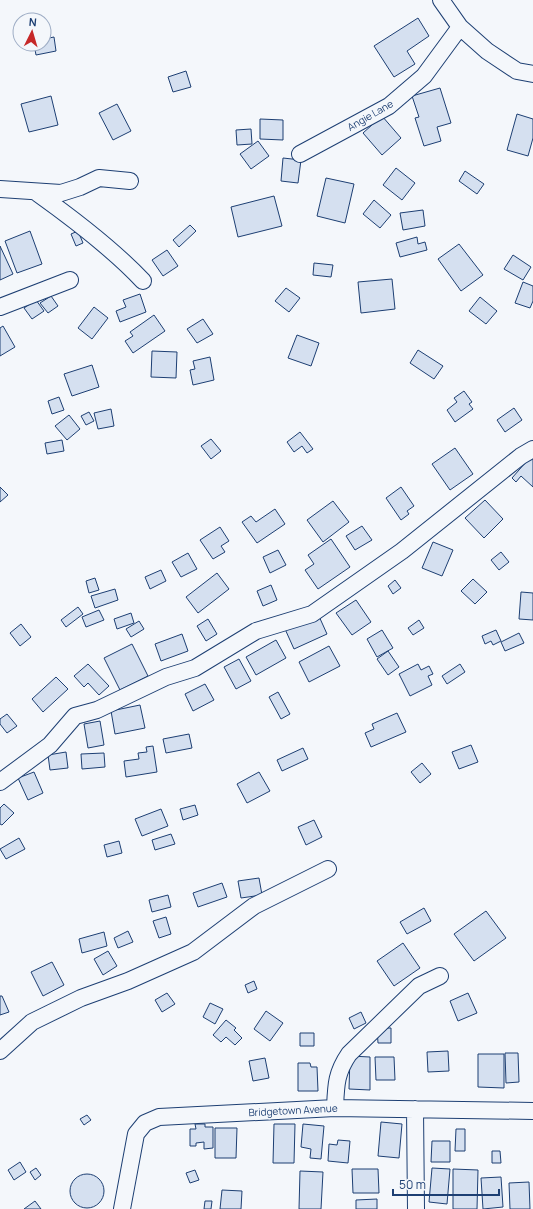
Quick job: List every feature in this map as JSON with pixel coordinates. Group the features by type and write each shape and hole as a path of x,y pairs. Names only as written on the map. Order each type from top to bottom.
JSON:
{"street":[{"path":"441,0 460,27 487,51 517,71 533,74"},
{"name":"Angie Lane","path":"300,154 389,106 424,76 460,27"},
{"path":"0,189 37,193 61,193 80,187 99,178 130,181"},
{"path":"37,193 60,210 130,268 143,281"},
{"path":"0,307 70,280"},
{"path":"0,782 50,745 75,716 97,710 166,677 195,668 256,631 312,614 402,551 521,456 533,449"},
{"path":"0,1051 32,1022 81,998 128,981 192,952 254,906 328,869"},
{"path":"335,1108 337,1079 341,1066 349,1054 420,986 440,976"},
{"name":"Bridgetown Avenue","path":"122,1209 136,1134 144,1123 159,1117 335,1108 415,1108 533,1111"},
{"path":"415,1108 416,1209"}],"building":[{"path":"418,18 429,36 407,51 415,64 394,77 374,46"},
{"path":"52,37 54,37 56,51 52,52"},
{"path":"35,52 51,52 36,55"},
{"path":"186,71 191,87 173,92 168,77"},
{"path":"440,88 451,123 437,127 441,141 424,146 415,118 419,117 412,96"},
{"path":"51,96 58,125 29,132 21,104"},
{"path":"117,104 131,131 113,140 99,113"},
{"path":"517,114 533,119 533,138 528,156 507,150"},
{"path":"382,116 401,138 382,155 363,133"},
{"path":"260,119 283,120 283,140 260,139"},
{"path":"251,129 252,144 237,145 236,130"},
{"path":"258,141 269,156 251,169 240,154"},
{"path":"283,158 301,160 298,183 281,181"},
{"path":"396,168 415,183 402,200 383,185"},
{"path":"465,171 484,184 477,194 459,181"},
{"path":"326,178 354,184 345,223 317,216"},
{"path":"274,196 282,226 238,237 231,207"},
{"path":"374,200 391,215 380,228 363,214"},
{"path":"423,210 425,226 403,230 400,213"},
{"path":"190,225 196,231 179,247 173,240"},
{"path":"30,231 42,264 17,273 5,241"},
{"path":"78,231 83,243 76,246 71,234"},
{"path":"417,237 418,244 425,242 427,250 400,257 396,243"},
{"path":"459,244 483,275 461,291 438,259"},
{"path":"0,246 13,274 0,280"},
{"path":"167,250 178,266 163,276 152,260"},
{"path":"513,255 531,267 523,280 504,269"},
{"path":"314,263 333,265 331,277 313,275"},
{"path":"392,279 395,309 361,313 358,282"},
{"path":"523,282 533,286 533,301 530,308 515,303"},
{"path":"286,288 300,298 289,312 275,301"},
{"path":"140,294 146,312 120,322 116,311 126,307 123,300"},
{"path":"51,296 58,306 48,313 40,303"},
{"path":"480,297 497,311 486,324 469,311"},
{"path":"36,300 44,311 32,319 24,308"},
{"path":"94,307 108,318 92,339 78,328"},
{"path":"154,315 165,331 133,353 125,341 133,336 130,332"},
{"path":"203,319 213,334 197,343 187,329"},
{"path":"3,326 15,347 0,356 0,328"},
{"path":"297,335 319,343 311,366 288,358"},
{"path":"418,350 443,366 434,379 410,363"},
{"path":"152,351 177,352 176,378 151,377"},
{"path":"210,357 214,380 193,385 190,370 195,369 193,361"},
{"path":"92,365 99,387 72,396 64,374"},
{"path":"464,391 472,402 469,404 473,409 455,422 447,410 457,402 454,398"},
{"path":"59,397 64,410 52,414 48,401"},
{"path":"514,408 522,420 505,432 497,420"},
{"path":"111,409 114,426 98,429 94,413"},
{"path":"89,412 94,421 86,425 81,416"},
{"path":"69,415 80,429 67,440 55,426"},
{"path":"300,432 313,449 307,453 302,446 294,452 287,442"},
{"path":"211,439 221,451 211,459 201,446"},
{"path":"62,440 64,451 47,454 45,443"},
{"path":"455,448 473,474 450,490 432,464"},
{"path":"533,454 533,487 521,476 516,482 512,478"},
{"path":"0,487 8,495 0,502"},
{"path":"401,487 414,506 407,511 409,514 401,520 386,498"},
{"path":"485,500 503,519 484,538 465,518"},
{"path":"333,501 349,522 323,542 307,520"},
{"path":"275,509 285,524 257,543 242,522 251,516 256,522"},
{"path":"362,526 372,540 355,550 346,536"},
{"path":"220,527 229,541 221,546 225,552 213,559 200,540"},
{"path":"331,539 350,567 318,589 305,570 314,564 308,555"},
{"path":"433,542 453,550 442,576 422,568"},
{"path":"278,550 286,565 270,573 263,557"},
{"path":"501,552 509,562 499,570 491,560"},
{"path":"188,553 197,569 181,577 172,562"},
{"path":"161,570 166,581 150,589 145,577"},
{"path":"217,573 229,589 198,613 186,597"},
{"path":"95,578 99,590 89,593 86,581"},
{"path":"473,579 487,592 475,604 461,591"},
{"path":"395,580 401,588 393,594 388,586"},
{"path":"271,585 277,600 263,606 257,591"},
{"path":"115,589 118,600 95,608 91,596"},
{"path":"521,592 533,593 533,620 519,619"},
{"path":"356,600 371,622 352,635 336,613"},
{"path":"78,607 83,614 66,627 61,620"},
{"path":"99,610 104,620 86,627 82,617"},
{"path":"131,613 134,623 117,629 114,619"},
{"path":"318,614 327,634 294,649 285,629"},
{"path":"208,619 217,634 206,641 197,626"},
{"path":"419,620 424,628 413,635 408,628"},
{"path":"139,621 144,629 131,637 126,629"},
{"path":"21,624 31,637 20,646 10,633"},
{"path":"382,630 393,648 377,657 367,639"},
{"path":"496,630 501,641 493,645 491,641 485,644 482,636"},
{"path":"519,633 524,643 505,651 501,642"},
{"path":"182,634 188,651 161,661 155,644"},
{"path":"276,640 286,658 256,675 246,657"},
{"path":"132,644 148,676 120,690 104,658"},
{"path":"329,646 340,666 309,682 299,662"},
{"path":"388,651 399,667 388,675 377,659"},
{"path":"239,659 251,681 236,689 224,667"},
{"path":"88,664 109,686 99,695 88,683 84,687 74,676"},
{"path":"418,664 421,670 429,666 433,674 428,676 432,685 410,696 399,674"},
{"path":"460,664 465,672 447,684 442,676"},
{"path":"56,677 68,689 43,712 32,699"},
{"path":"205,684 214,700 193,711 185,694"},
{"path":"278,692 290,714 281,719 269,697"},
{"path":"140,705 145,728 115,734 111,711"},
{"path":"397,713 406,732 371,747 365,733 374,729 372,724"},
{"path":"7,714 17,726 7,733 0,724 0,719"},
{"path":"100,721 104,745 88,748 84,724"},
{"path":"189,734 192,748 166,753 163,739"},
{"path":"471,745 478,762 459,769 452,752"},
{"path":"153,746 157,772 126,777 124,761 139,759 138,753 147,752 146,747"},
{"path":"303,748 308,759 282,771 277,760"},
{"path":"66,752 68,768 50,770 48,755"},
{"path":"104,753 105,767 82,769 81,754"},
{"path":"422,763 431,774 420,783 411,772"},
{"path":"34,772 43,793 28,800 18,778"},
{"path":"259,772 270,791 247,803 237,784"},
{"path":"4,804 14,813 2,825 0,824 0,808"},
{"path":"195,805 198,815 183,820 180,809"},
{"path":"161,809 168,826 142,836 135,819"},
{"path":"314,820 322,837 306,845 298,827"},
{"path":"171,834 175,844 155,850 152,840"},
{"path":"19,838 25,849 6,859 0,849"},
{"path":"119,841 122,853 107,857 104,845"},
{"path":"259,878 262,895 241,898 238,881"},
{"path":"222,883 227,897 198,907 193,893"},
{"path":"168,895 171,907 152,912 149,900"},
{"path":"424,908 431,921 407,934 400,922"},
{"path":"486,911 506,938 474,961 454,934"},
{"path":"166,917 171,934 159,938 153,921"},
{"path":"128,931 133,942 118,948 114,938"},
{"path":"104,932 107,946 82,953 79,939"},
{"path":"403,943 420,968 394,986 377,961"},
{"path":"108,951 117,966 103,975 94,959"},
{"path":"52,962 64,985 43,996 31,972"},
{"path":"254,981 257,989 248,993 245,985"},
{"path":"167,993 175,1004 162,1012 155,1000"},
{"path":"468,993 477,1013 458,1021 450,1001"},
{"path":"0,996 2,996 9,1012 0,1015"},
{"path":"210,1003 223,1009 215,1024 203,1017"},
{"path":"266,1011 283,1023 270,1041 254,1029"},
{"path":"361,1012 366,1023 354,1029 349,1018"},
{"path":"226,1020 236,1028 234,1030 242,1038 235,1045 226,1037 221,1042 213,1035"},
{"path":"377,1028 391,1028 391,1043 378,1043"},
{"path":"300,1033 314,1033 314,1046 300,1046"},
{"path":"448,1051 449,1071 428,1072 427,1052"},
{"path":"505,1053 518,1053 519,1082 506,1083"},
{"path":"478,1054 504,1054 504,1088 478,1087"},
{"path":"350,1056 370,1057 370,1090 349,1089"},
{"path":"375,1057 394,1057 395,1080 376,1080"},
{"path":"265,1058 269,1078 253,1081 249,1061"},
{"path":"298,1063 310,1063 311,1067 317,1067 318,1091 298,1091"},
{"path":"87,1115 91,1120 84,1125 80,1119"},
{"path":"381,1122 402,1124 399,1158 378,1156"},
{"path":"195,1124 205,1124 205,1127 213,1127 213,1148 204,1149 204,1142 196,1143 196,1146 190,1146 190,1129 196,1129"},
{"path":"274,1124 295,1124 294,1163 273,1163"},
{"path":"303,1124 324,1126 321,1159 310,1158 311,1149 301,1147"},
{"path":"215,1128 237,1128 236,1158 215,1158"},
{"path":"456,1129 465,1129 465,1151 455,1151"},
{"path":"338,1140 350,1141 348,1163 328,1161 329,1144 337,1145"},
{"path":"432,1141 450,1141 450,1162 431,1162"},
{"path":"492,1151 500,1151 501,1163 492,1163"},
{"path":"20,1162 26,1172 14,1180 8,1170"},
{"path":"36,1168 41,1175 35,1180 30,1172"},
{"path":"432,1168 450,1169 447,1204 429,1202"},
{"path":"352,1169 378,1169 379,1193 353,1193"},
{"path":"453,1169 478,1170 477,1209 453,1209"},
{"path":"195,1170 199,1180 190,1183 186,1173"},
{"path":"300,1171 323,1172 321,1209 299,1209"},
{"path":"84,1174 90,1174 99,1179 103,1185 103,1197 99,1203 90,1208 84,1208 75,1203 70,1194 70,1188 75,1179"},
{"path":"501,1177 503,1207 483,1209 481,1178"},
{"path":"529,1182 530,1209 510,1209 509,1183"},
{"path":"222,1190 242,1191 241,1209 220,1209"},
{"path":"377,1199 377,1209 356,1209 356,1200"},
{"path":"35,1201 41,1209 24,1209"},
{"path":"205,1201 212,1201 211,1209 204,1209"}]}
